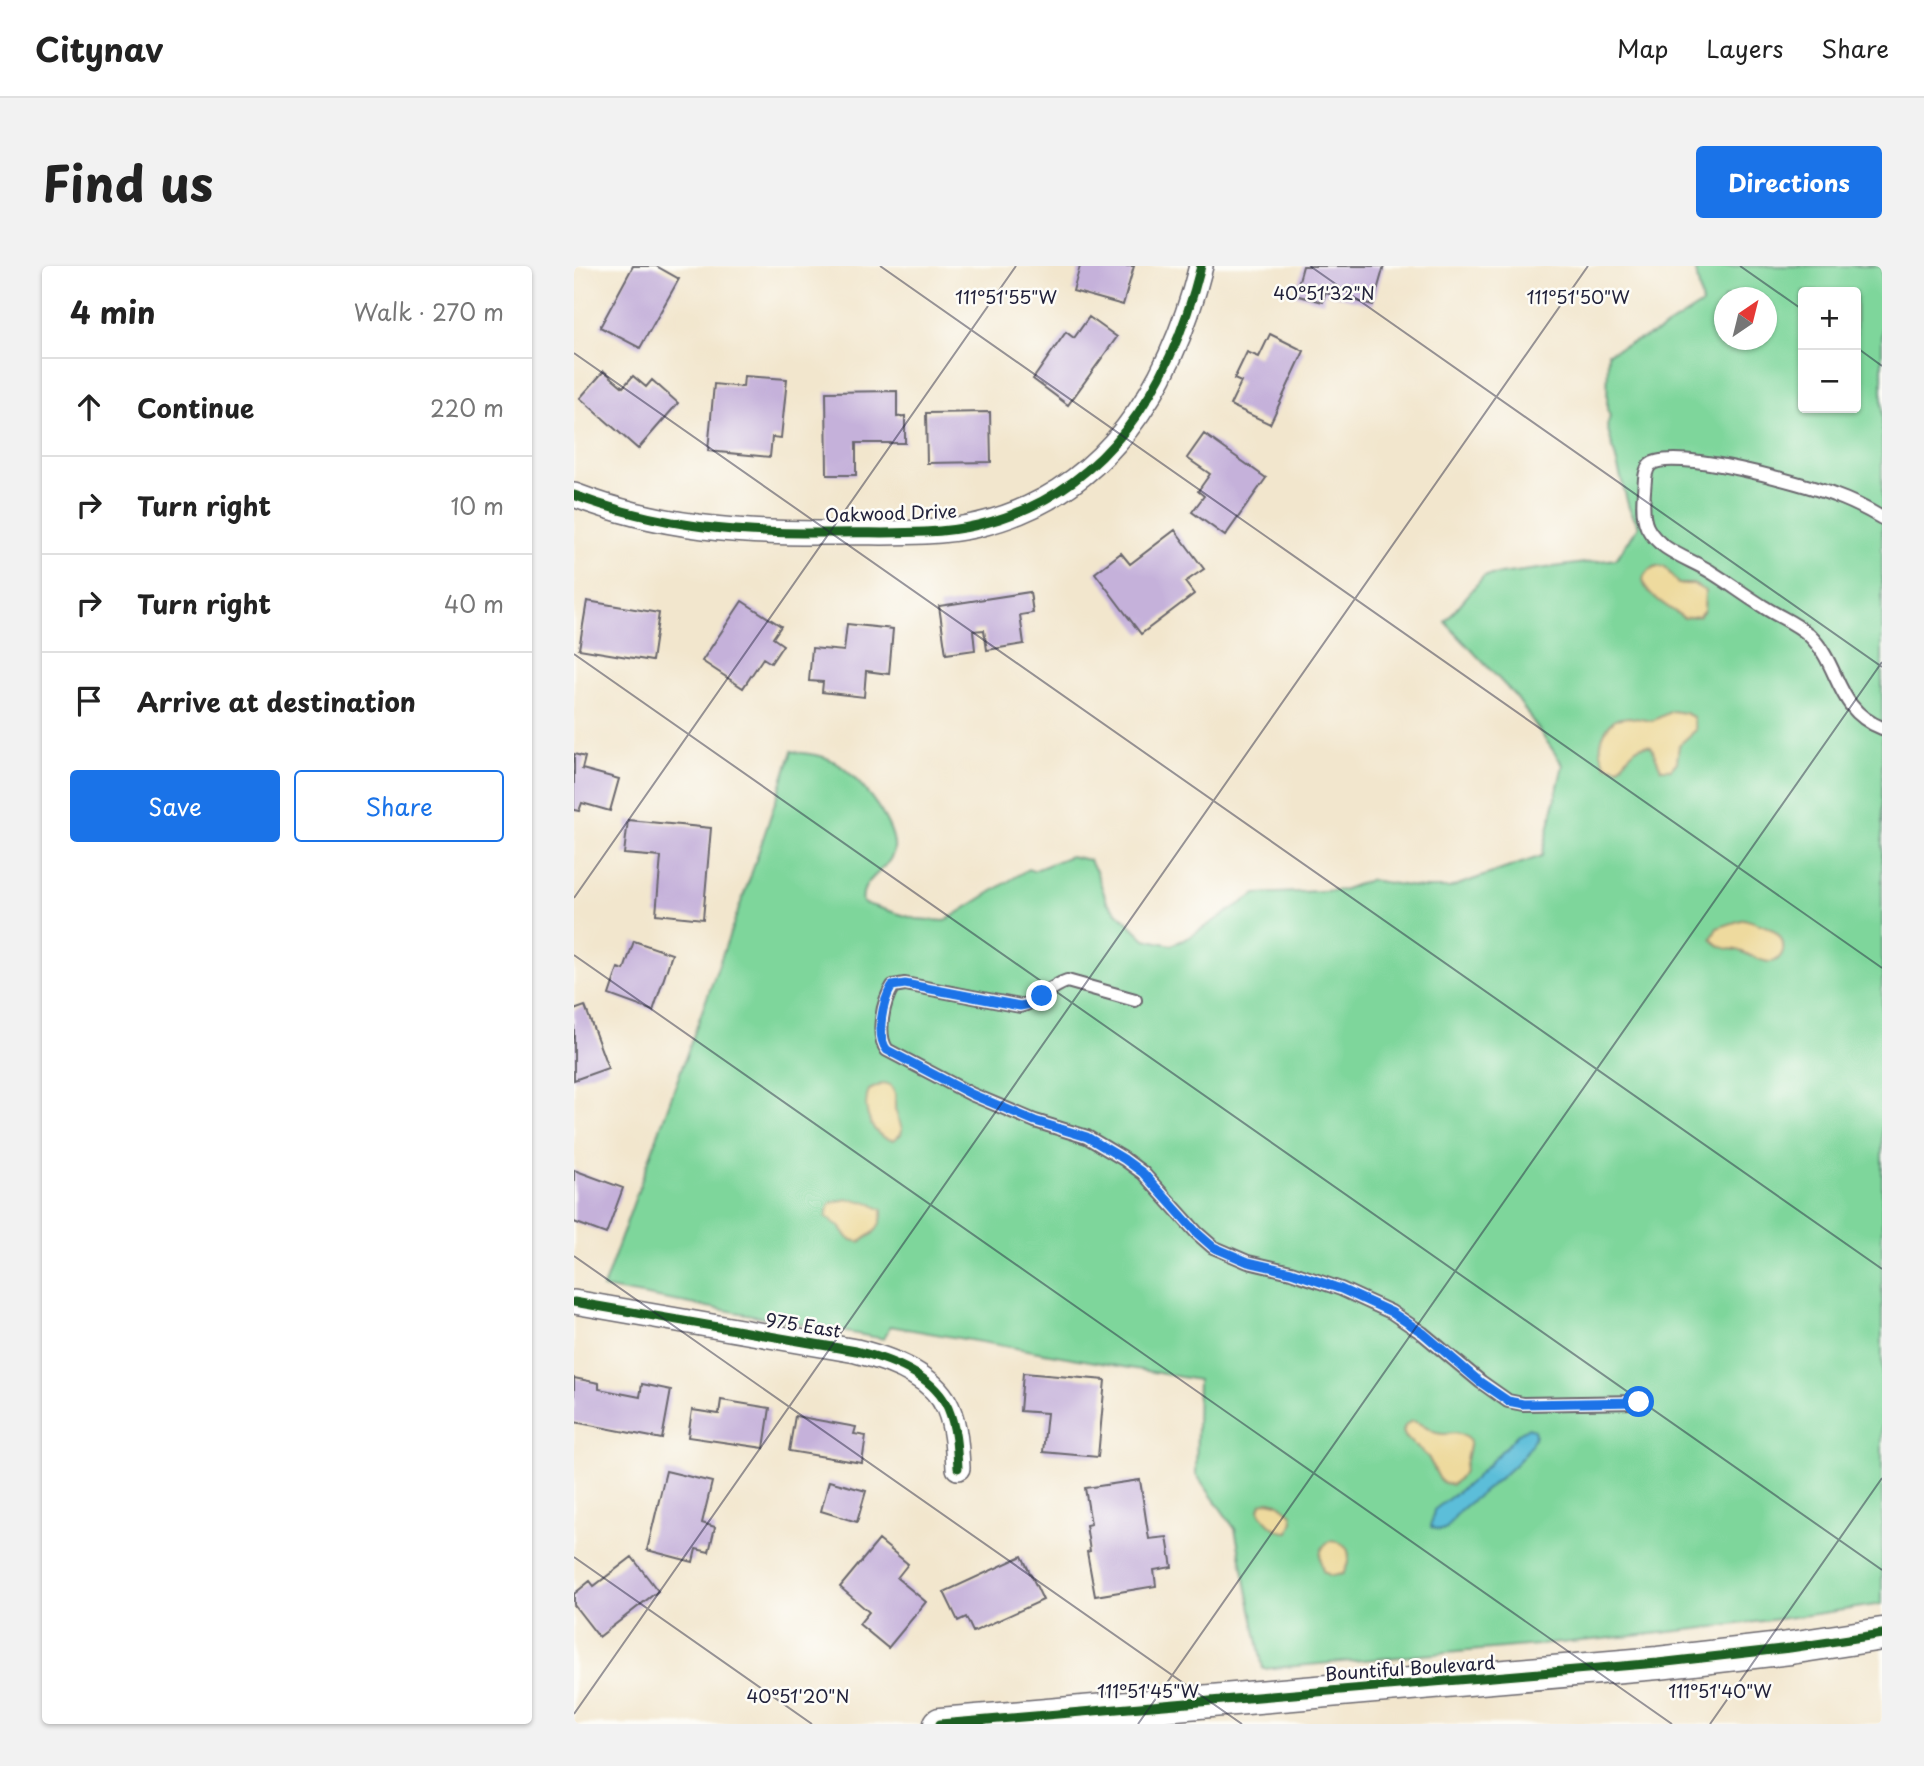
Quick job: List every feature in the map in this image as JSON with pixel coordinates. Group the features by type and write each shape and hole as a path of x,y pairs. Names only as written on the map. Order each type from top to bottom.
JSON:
{"main road":[{"name":"Bountiful Boulevard","path":"940,1724 1145,1716 1658,1663 1882,1634"}],"street":[{"name":"Oakwood Drive","path":"574,495 624,512 673,523 720,531 772,534 947,530 1006,517 1035,505 1090,469 1135,421 1151,396 1169,358 1189,307 1201,266"},
{"name":"975 East","path":"574,1302 856,1351 892,1362 923,1380 947,1406 956,1436 958,1468"}],"lane":[{"path":"1882,518 1845,499 1804,485 1687,460 1662,459 1649,466 1645,476 1643,506 1647,528 1667,549 1712,573 1811,636 1850,705 1868,722 1882,728"},
{"path":"1135,999 1067,981 1058,984 1031,1004 1020,1006 905,984 892,986 887,995 881,1032 882,1043 887,1050 971,1094 1035,1121 1087,1137 1143,1173 1213,1247 1248,1262 1291,1272 1341,1289 1391,1312 1423,1333 1480,1382 1508,1401 1523,1404 1639,1402"}],"green space":[{"path":"1695,266 1882,266 1882,1604 1651,1634 1263,1669 1235,1529 1196,1474 1198,1380 890,1326 884,1339 603,1288 753,869 792,751 821,756 839,764 881,811 893,838 894,849 892,857 865,887 863,903 916,919 945,921 1028,869 1033,871 1070,856 1089,860 1096,871 1107,902 1145,939 1171,945 1186,939 1256,894 1342,890 1370,880 1422,888 1449,888 1542,856 1563,765 1516,697 1445,622 1484,576 1616,559 1639,526 1629,508 1607,426 1610,416 1607,409 1608,353 1658,332 1702,304"}],"sand":[{"path":"1657,566 1665,567 1678,584 1693,584 1705,591 1704,610 1699,616 1684,618 1651,594 1643,579 1647,572"},
{"path":"1672,711 1693,717 1696,730 1679,745 1677,762 1671,769 1661,769 1651,746 1636,749 1618,768 1606,765 1601,752 1603,735 1615,719 1629,717 1652,721"},
{"path":"1744,919 1770,929 1781,938 1783,951 1778,959 1772,962 1763,961 1722,947 1711,939 1717,928"},
{"path":"884,1083 890,1085 895,1093 895,1109 902,1129 901,1134 894,1140 879,1134 867,1114 869,1090"},
{"path":"846,1199 868,1202 882,1210 881,1221 876,1230 859,1242 849,1239 841,1228 826,1217 829,1204"},
{"path":"1411,1421 1437,1433 1461,1434 1470,1441 1463,1474 1452,1485 1441,1482 1428,1457 1406,1438 1403,1432"},
{"path":"1261,1503 1278,1503 1292,1514 1293,1521 1289,1532 1275,1528 1264,1517 1259,1509"},
{"path":"1329,1541 1342,1544 1348,1551 1348,1562 1343,1574 1331,1576 1323,1571 1320,1554"}],"water":[{"path":"1529,1427 1535,1434 1531,1444 1514,1465 1459,1512 1446,1528 1440,1530 1431,1527 1434,1510 1474,1479 1519,1433"}],"building":[{"path":"633,266 656,266 679,279 640,348 600,327"},
{"path":"1080,266 1134,266 1123,305 1073,291"},
{"path":"1303,266 1384,266 1373,305 1325,293 1323,302 1295,295"},
{"path":"1089,317 1117,337 1068,405 1033,379 1066,332 1074,338"},
{"path":"1270,334 1304,351 1270,424 1230,405 1241,382 1234,379 1247,352 1259,357"},
{"path":"604,371 623,387 633,376 646,387 652,380 678,403 638,449 580,398"},
{"path":"744,376 787,379 781,438 772,437 770,457 708,451 714,384 743,387"},
{"path":"897,391 897,417 905,416 905,443 856,443 856,475 827,475 826,392"},
{"path":"990,412 991,462 927,463 926,413"},
{"path":"1204,434 1266,478 1225,536 1192,512 1204,496 1198,491 1210,474 1187,458"},
{"path":"1175,530 1204,569 1185,582 1194,594 1141,634 1095,573 1121,553 1130,564"},
{"path":"1030,592 1033,613 1020,615 1024,644 987,650 984,630 973,631 975,650 946,654 939,606"},
{"path":"587,601 659,613 652,661 579,649"},
{"path":"742,601 781,626 773,638 783,645 771,663 763,658 743,688 702,661"},
{"path":"847,624 893,629 889,674 866,671 864,697 822,692 823,682 809,681 812,648 844,651"},
{"path":"574,754 585,757 582,769 619,779 610,811 582,803 579,811 574,810"},
{"path":"628,820 711,828 703,919 656,914 661,857 624,854"},
{"path":"634,941 672,954 653,1011 609,995 618,968 624,970"},
{"path":"585,1006 608,1068 574,1080 574,1010"},
{"path":"574,1170 623,1188 606,1234 574,1222"},
{"path":"1023,1373 1105,1380 1098,1457 1043,1452 1047,1413 1020,1411"},
{"path":"574,1378 599,1383 599,1389 640,1397 642,1384 671,1390 662,1439 574,1422"},
{"path":"721,1400 770,1408 764,1448 688,1437 692,1410 719,1414"},
{"path":"795,1416 856,1427 854,1434 866,1436 862,1463 789,1451"},
{"path":"666,1471 712,1482 702,1523 715,1527 709,1552 696,1549 693,1562 647,1550"},
{"path":"1140,1480 1149,1539 1167,1537 1172,1567 1154,1570 1156,1586 1095,1596 1087,1552 1090,1551 1086,1525 1091,1524 1085,1488"},
{"path":"829,1481 866,1491 857,1522 821,1511"},
{"path":"879,1540 908,1564 897,1578 926,1602 888,1648 859,1624 869,1612 840,1587"},
{"path":"1022,1556 1043,1600 973,1632 966,1617 958,1621 944,1592"},
{"path":"632,1557 658,1591 599,1637 574,1605 574,1594 590,1581 594,1586"}],"cycle path":[{"path":"574,495 670,522 768,532 943,531 978,525 1023,510 1063,489 1097,462 1126,429 1151,393 1172,353 1201,266"},
{"path":"574,1302 856,1351 896,1364 921,1377 941,1396 953,1423 958,1468"},
{"path":"940,1724 1658,1663 1882,1634"}],"route":[{"path":"1042,996 1031,1004 1020,1006 905,984 892,986 887,995 881,1032 882,1043 887,1050 971,1094 1035,1121 1087,1137 1143,1173 1213,1247 1248,1262 1291,1272 1341,1289 1391,1312 1423,1333 1480,1382 1508,1401 1523,1404 1639,1402"}]}
